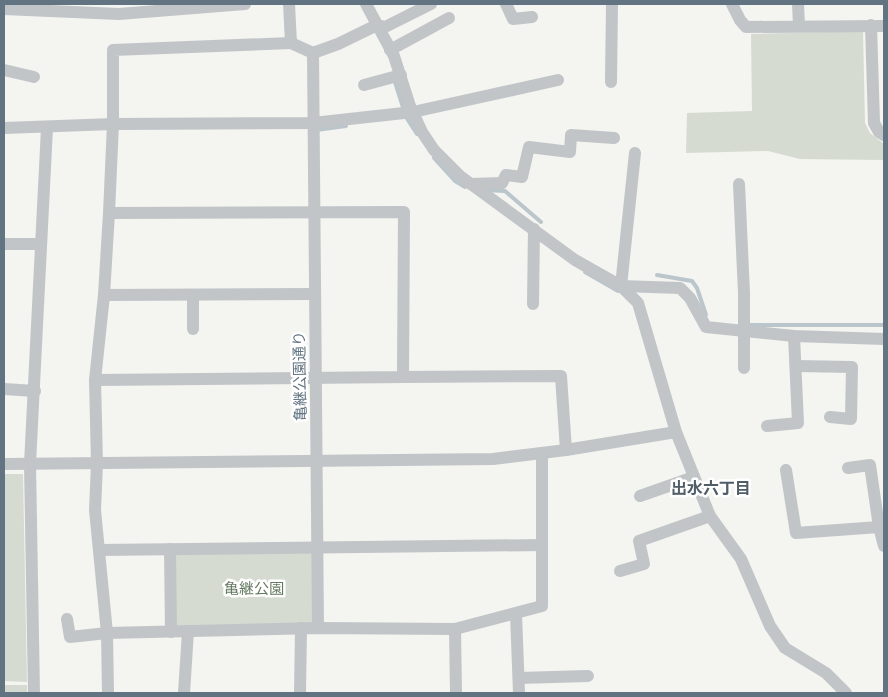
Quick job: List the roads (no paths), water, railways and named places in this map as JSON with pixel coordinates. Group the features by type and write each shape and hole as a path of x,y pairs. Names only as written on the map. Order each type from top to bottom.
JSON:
{"street":[{"path":"4,9 119,14 245,4"},
{"path":"289,4 291,43"},
{"path":"366,4 401,75 413,112 422,132 447,165 575,260 621,286 638,303 676,432 710,516 741,559 770,626 785,648 826,673 846,693"},
{"path":"108,693 107,633 95,510 97,464 95,380 110,213 113,50 291,43 313,54 377,25 385,27 431,4"},
{"path":"506,4 513,19 532,17"},
{"path":"610,82 612,4"},
{"path":"732,4 746,27 884,26"},
{"path":"798,4 799,26"},
{"path":"390,50 449,18"},
{"path":"871,25 874,123 879,132 884,135"},
{"name":"亀継公園通り","path":"313,54 318,628"},
{"path":"4,70 34,77"},
{"path":"364,85 401,75"},
{"path":"4,128 47,128 113,124 313,123 413,112 558,80"},
{"path":"34,693 30,464 47,128"},
{"path":"471,184 502,183 506,175 522,178 529,147 570,152 571,135 614,138"},
{"path":"621,286 634,153"},
{"path":"739,184 744,293 742,332 744,368"},
{"path":"110,213 404,212 402,377"},
{"path":"533,304 534,229"},
{"path":"4,244 40,244"},
{"path":"621,286 680,288 690,298 706,326 742,332 794,336 884,339"},
{"path":"104,295 315,294"},
{"path":"193,295 193,328"},
{"path":"767,426 798,424 794,336"},
{"path":"796,366 852,367 851,419 830,417"},
{"path":"95,380 561,376 566,450"},
{"path":"4,389 35,390"},
{"path":"4,464 493,459 566,450 676,432"},
{"path":"66,619 70,637 107,633 300,628 455,629 542,606 542,453"},
{"path":"848,468 870,465 884,546"},
{"path":"786,470 796,533 882,528"},
{"path":"640,496 694,477"},
{"path":"620,571 644,564 639,540 710,516"},
{"path":"99,550 542,544"},
{"path":"170,549 171,632"},
{"path":"516,614 519,693"},
{"path":"300,628 300,693"},
{"path":"455,629 456,693"},
{"path":"184,693 188,631"},
{"path":"519,678 588,676"}],"waterway":[{"path":"394,79 406,117 417,134"},
{"path":"316,130 346,126"},
{"path":"434,158 455,181 465,187"},
{"path":"485,190 505,191 541,222"},
{"path":"585,272 618,291"},
{"path":"657,275 692,281 697,288 706,315"},
{"path":"748,325 884,325"}],"district":[{"name":"出水六丁目","path":"711,489"}],"park label":[{"name":"亀継公園","path":"254,589"}]}
